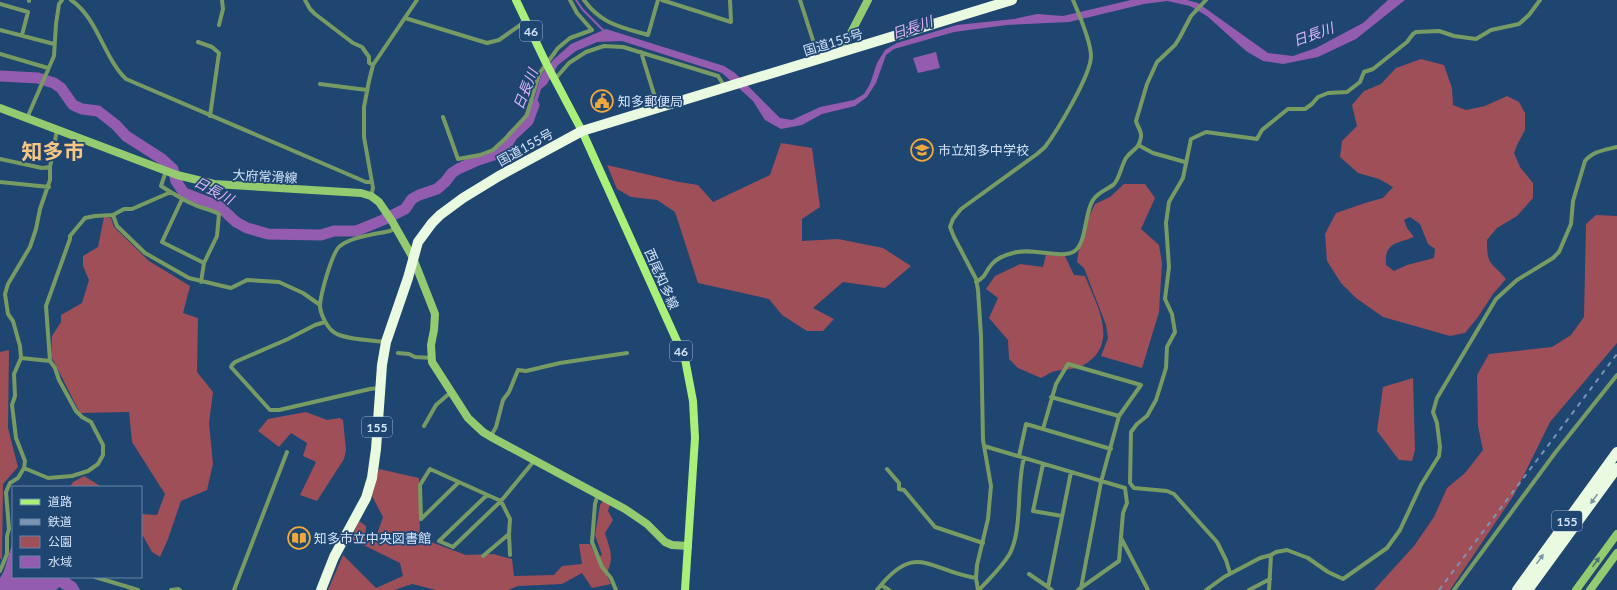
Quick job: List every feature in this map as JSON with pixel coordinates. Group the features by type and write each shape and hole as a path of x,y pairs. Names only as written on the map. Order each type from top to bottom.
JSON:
{"highway":[{"name":"国道155号","path":"321,590 334,557 366,498 372,478 376,449 380,388 386,342 408,278 418,242 440,215 499,176 582,131 1012,0"},
{"name":"155","path":"1517,590 1617,452"},
{"name":"155","path":"1528,590 1617,468"}],"main road":[{"name":"西尾知多線","path":"516,0 582,131 685,359 693,401 695,438 685,590"}],"street":[{"path":"26,118 54,56 59,4 62,0"},
{"path":"71,0 84,12 117,70 126,79 366,182 372,182"},
{"path":"219,25 223,10 222,0"},
{"path":"305,0 315,14 353,43 362,47 369,57 368,63 372,65"},
{"path":"417,0 372,65 364,107 364,137 373,188 371,196 379,202 392,221 413,258 434,314 434,330 431,345 432,362 468,418 483,432 598,494 637,517 665,542 672,545 688,546"},
{"path":"443,117 458,159 480,155 493,150 527,115 539,74 558,48 570,38 592,30 577,13 570,0"},
{"path":"584,0 598,16 610,24 648,36 658,0"},
{"path":"662,0 731,22 730,0"},
{"path":"800,0 819,60"},
{"path":"841,52 868,0"},
{"path":"978,590 976,578 977,565 988,519 991,486 984,446 981,336 976,282 951,231 951,222 961,209 1037,154 1052,138 1082,84 1090,62 1090,47 1073,0"},
{"path":"1230,573 1226,560 1216,542 1174,494 1167,491 1134,488 1130,483 1131,432 1137,424 1147,416 1156,400 1166,368 1167,347 1175,332 1172,314 1165,299 1169,267 1166,223 1169,202 1183,178 1185,162 1191,139 1201,133 1206,132 1257,139 1262,130 1288,109 1305,109 1318,97 1328,92 1348,92 1360,82 1364,72 1373,69 1407,42 1416,32 1439,31 1454,36 1476,39 1491,30 1519,24 1529,15 1540,0"},
{"path":"976,282 986,276 991,265 996,260 1014,252 1032,250 1064,254 1073,252 1078,248 1081,242 1089,209 1094,200 1099,193 1114,185 1126,159 1140,146 1141,134 1136,120 1152,70 1157,62 1180,37 1193,13 1205,1"},
{"path":"0,4 28,12 22,36"},
{"path":"405,18 486,43 499,40 526,21"},
{"path":"0,30 54,44"},
{"path":"198,42 212,47 219,53 210,116"},
{"path":"555,79 569,63 586,52 604,46 623,47 718,76 725,88"},
{"path":"641,52 659,108"},
{"path":"0,54 48,68"},
{"path":"320,84 367,90"},
{"name":"大府常滑線","path":"0,108 172,173 214,184 347,192 371,196"},
{"path":"0,571 7,554 7,536 11,530 6,492 10,483 18,478 24,468 24,456 16,438 12,405 15,396 14,374 20,358 18,337 13,321 8,314 6,294 8,284 30,247 36,229 40,209 49,187 50,167 57,130"},
{"path":"1140,146 1153,153 1185,162"},
{"path":"1206,590 1230,573 1276,552 1287,550 1308,558 1328,572 1343,579 1387,548 1400,530 1421,485 1439,456 1440,447 1437,423 1433,412 1437,398 1445,384 1496,299 1517,280 1553,258 1559,252 1571,224 1573,201 1585,161 1588,157 1597,152 1617,147"},
{"path":"0,159 42,168 50,167"},
{"path":"172,173 161,186 196,206 219,214 218,236 204,263 201,282"},
{"path":"0,182 49,187"},
{"path":"24,468 48,478 72,476 88,471 98,464 103,455 103,445 91,422 82,417 76,411 59,380 55,368 50,361 46,306 70,236 85,218 113,215 124,209 132,209 171,192"},
{"path":"182,199 162,242 204,263"},
{"path":"113,215 117,226 145,253 182,275 201,282 231,288 247,280 279,282 303,293 320,305"},
{"path":"386,342 340,335 331,330 326,322 320,305 332,258 336,250 341,245 349,241 390,231 392,221"},
{"path":"326,322 310,327 288,339 235,362 231,367 270,410 279,410 370,388 380,388"},
{"path":"398,353 409,354 415,357 432,358"},
{"path":"491,436 496,427 503,400 509,392 518,370 526,371 560,363 626,353"},
{"path":"20,358 50,361"},
{"path":"1043,429 1051,397 1056,384 1068,364 1141,385 1119,416 1101,482 1080,589"},
{"path":"1454,590 1556,453 1617,375"},
{"path":"424,426 436,405 451,392"},
{"path":"1051,397 1119,416"},
{"path":"1019,456 1026,424 1111,449"},
{"path":"984,446 1125,488 1127,503 1123,513 1120,538 1120,561 1080,589"},
{"path":"234,590 287,452"},
{"path":"978,590 1003,562 1012,548 1016,534 1024,458"},
{"path":"487,495 438,541 454,547 501,501 534,460"},
{"path":"1043,464 1033,511 1062,516"},
{"path":"460,482 421,519 420,485 430,469 460,482 501,501 510,519 510,555"},
{"path":"887,470 899,483 899,489 904,490 934,526 982,543"},
{"path":"1029,574 1050,589 1071,472"},
{"path":"598,494 595,504 592,542 602,567 611,578 616,590"},
{"path":"483,556 509,534"},
{"path":"1576,590 1617,534"},
{"path":"1120,538 1148,590"},
{"path":"1590,590 1617,553"},
{"path":"1269,590 1271,555"},
{"path":"877,590 898,568 917,562 934,565 976,578"},
{"path":"99,578 138,590"},
{"path":"1249,590 1270,579"},
{"path":"881,585 889,590"},
{"path":"171,590 180,590"}],"green space":[{"path":"1421,59 1444,65 1452,88 1453,105 1466,110 1485,106 1507,96 1519,102 1525,113 1525,130 1514,153 1520,167 1533,183 1533,198 1517,216 1497,228 1487,240 1489,259 1493,266 1506,279 1493,294 1478,317 1465,333 1450,336 1383,317 1356,298 1341,283 1327,261 1325,234 1336,213 1383,198 1393,187 1379,179 1358,173 1340,157 1342,141 1357,126 1352,105 1364,91 1381,84 1396,68","holes":["1410,217 1420,224 1428,244 1435,249 1434,258 1407,265 1394,271 1386,265 1386,257 1389,248 1397,243 1414,237 1407,228 1404,220"]},
{"path":"781,143 812,148 820,207 802,219 802,241 838,239 883,248 911,266 885,288 843,282 813,308 834,319 823,331 807,331 782,315 769,299 698,283 675,212 657,200 631,197 617,189 607,165 698,185 713,202 770,175"},
{"path":"1124,184 1145,184 1155,198 1141,229 1159,245 1162,263 1159,312 1142,368 1101,356 1108,338 1106,325 1084,268 1077,262 1084,227 1095,204 1110,197"},
{"path":"1596,215 1617,216 1617,343 1550,422 1514,495 1450,590 1374,590 1414,546 1434,517 1447,488 1465,473 1483,450 1478,426 1477,375 1489,354 1552,347 1571,335 1584,317 1586,224"},
{"path":"104,217 111,218 114,227 149,261 190,286 183,313 198,318 197,372 213,392 209,423 213,464 207,490 181,501 160,557 152,552 142,536 142,514 157,515 165,494 132,442 129,412 80,413 51,356 52,336 61,322 61,315 82,303 89,280 83,266 83,256 98,247"},
{"path":"1046,255 1065,256 1074,275 1085,276 1100,312 1103,324 1103,336 1101,347 1094,357 1082,366 1052,372 1041,378 1018,368 1009,359 1008,340 989,318 998,298 986,289 995,276 1020,264 1043,267"},
{"path":"9,350 8,428 18,467 3,484 2,560 0,558 0,352"},
{"path":"1413,378 1415,450 1412,461 1399,460 1377,431 1383,387"},
{"path":"306,412 327,420 340,418 343,420 346,450 344,459 317,501 300,495 316,462 303,456 307,443 291,433 279,447 258,431 268,419"},
{"path":"379,469 419,478 420,538 466,555 493,554 512,559 514,576 554,575 562,566 582,564 579,544 590,544 597,558 602,555 595,535 600,505 603,501 610,504 608,511 613,520 605,533 611,554 609,568 606,574 611,584 592,588 582,573 562,584 518,586 508,590 436,590 412,584 394,590 328,590 343,555 376,588 403,576 400,563 351,539 359,521 366,526 365,538 375,540 383,517 372,496"},
{"path":"84,476 100,486 71,486 73,482"}],"water":[{"path":"1131,0 1187,0 1198,3 1268,53 1293,56 1316,48 1363,23 1388,0 1405,0 1356,39 1318,57 1283,64 1263,61 1246,51 1207,16 1190,6 1167,1 1144,4 1069,22 1007,25 954,32 894,49 886,55 876,83 867,97 855,106 822,114 802,125 781,129 765,120 753,101 722,73 622,41 597,42 576,51 558,65 547,84 541,89 532,119 529,118 541,75 553,60 571,44 606,29 724,66 735,73 780,118 792,120 820,107 854,100 864,94 870,84 877,63 885,50 897,43 957,25 1014,19 1037,14 1063,16"},
{"path":"936,52 940,68 918,73 913,58"},
{"path":"12,544 12,578 68,578 76,583 80,590 64,590 59,587 56,590 0,590 0,578 4,571"}],"waterway":[{"path":"576,0 583,10 604,31"},
{"name":"日長川","path":"0,76 38,78 54,83 61,88 73,105 82,109 98,111 116,125 126,136 162,159 173,169 176,181 184,193 220,207 236,222 247,228 268,234 321,235 334,231 356,231 383,220 405,209 412,199 437,189 452,173 458,169 478,160 497,154 506,146 512,136 528,121 534,105"}],"railway":[{"path":"1439,590 1617,354"}],"place":[{"name":"知多郵便局","path":"602,101"},
{"name":"市立知多中学校","path":"922,150"},
{"name":"知多市立中央図書館","path":"299,538"}],"district":[{"name":"知多市","path":"53,150"}]}
